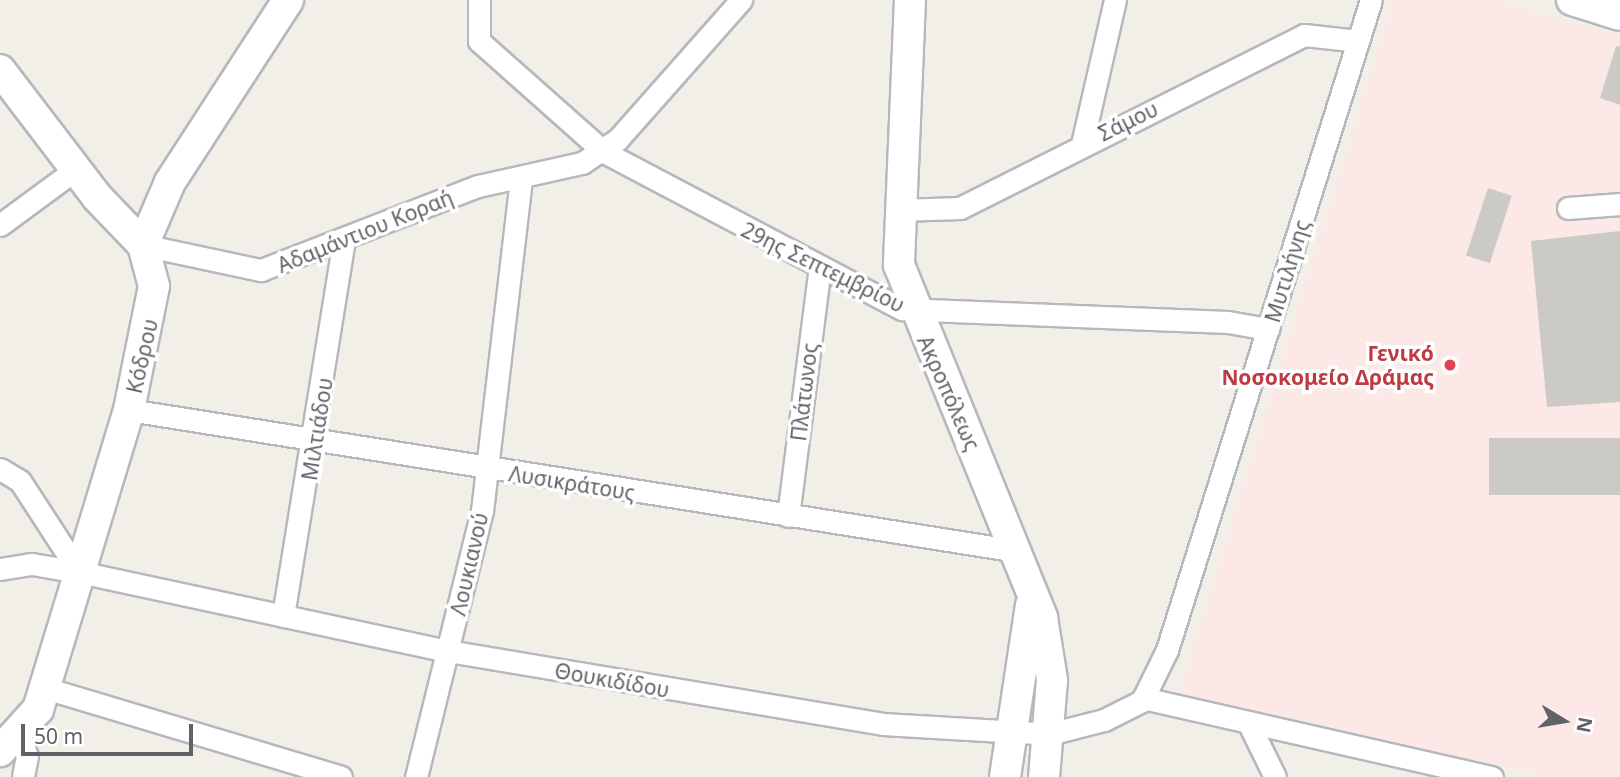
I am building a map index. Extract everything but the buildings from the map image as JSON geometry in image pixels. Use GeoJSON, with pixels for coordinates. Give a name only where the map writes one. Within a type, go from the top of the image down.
{"type":"FeatureCollection","features":[{"type":"Feature","properties":{"kind":"street"},"geometry":{"type":"LineString","coordinates":[[0,70],[76,169],[143,246],[170,182],[288,0]]}},
{"type":"Feature","properties":{"kind":"street","name":"29ης Σεπτεμβρίου"},"geometry":{"type":"LineString","coordinates":[[479,0],[479,41],[604,152],[820,267],[914,312],[1228,322],[1268,329]]}},
{"type":"Feature","properties":{"kind":"street","name":"Αδαμάντιου Κοραή"},"geometry":{"type":"LineString","coordinates":[[143,246],[255,271],[344,241],[478,186],[521,180],[604,152],[741,0]]}},
{"type":"Feature","properties":{"kind":"street","name":"Ακροπόλεως"},"geometry":{"type":"LineString","coordinates":[[910,0],[898,210],[899,265],[914,312],[1017,551],[1031,590],[1005,777]]}},
{"type":"Feature","properties":{"kind":"street"},"geometry":{"type":"LineString","coordinates":[[1082,144],[1115,0]]}},
{"type":"Feature","properties":{"kind":"street","name":"Μυτιλήνης"},"geometry":{"type":"LineString","coordinates":[[1143,698],[1177,621],[1371,0]]}},
{"type":"Feature","properties":{"kind":"street"},"geometry":{"type":"LineString","coordinates":[[1572,0],[1620,15]]}},
{"type":"Feature","properties":{"kind":"street","name":"Σάμου"},"geometry":{"type":"LineString","coordinates":[[898,210],[960,208],[1082,144],[1304,35],[1358,41]]}},
{"type":"Feature","properties":{"kind":"street"},"geometry":{"type":"LineString","coordinates":[[0,225],[76,169]]}},
{"type":"Feature","properties":{"kind":"street","name":"Λουκιανού"},"geometry":{"type":"LineString","coordinates":[[416,777],[448,651],[488,470],[521,180]]}},
{"type":"Feature","properties":{"kind":"street"},"geometry":{"type":"LineString","coordinates":[[1568,208],[1620,204]]}},
{"type":"Feature","properties":{"kind":"street","name":"Μιλτιάδου"},"geometry":{"type":"LineString","coordinates":[[283,616],[315,441],[344,241]]}},
{"type":"Feature","properties":{"kind":"street","name":"Κόδρου"},"geometry":{"type":"LineString","coordinates":[[23,777],[27,756],[10,743],[45,688],[129,410],[153,302],[143,246]]}},
{"type":"Feature","properties":{"kind":"street","name":"Πλάτωνος"},"geometry":{"type":"LineString","coordinates":[[788,516],[820,267]]}},
{"type":"Feature","properties":{"kind":"street","name":"Λυσικράτους"},"geometry":{"type":"LineString","coordinates":[[129,410],[488,470],[1017,551]]}},
{"type":"Feature","properties":{"kind":"street"},"geometry":{"type":"LineString","coordinates":[[0,469],[20,481],[79,572]]}},
{"type":"Feature","properties":{"kind":"street","name":"Θουκιδίδου"},"geometry":{"type":"LineString","coordinates":[[0,569],[32,564],[79,572],[448,651],[857,721],[1049,734],[1104,720],[1143,698]]}},
{"type":"Feature","properties":{"kind":"street"},"geometry":{"type":"LineString","coordinates":[[1031,590],[1048,646],[1049,734],[1044,777]]}},
{"type":"Feature","properties":{"kind":"street"},"geometry":{"type":"LineString","coordinates":[[45,688],[341,777]]}},
{"type":"Feature","properties":{"kind":"street"},"geometry":{"type":"LineString","coordinates":[[1143,698],[1480,776]]}},
{"type":"Feature","properties":{"kind":"street"},"geometry":{"type":"LineString","coordinates":[[1249,724],[1275,777]]}},
{"type":"Feature","properties":{"kind":"shaded area","name":"Γενικό Νοσοκομείο Δράμας"},"geometry":{"type":"Polygon","coordinates":[[[1393,0],[1494,0],[1620,36],[1620,777],[1549,777],[1179,693],[1393,0]]]}},
{"type":"Feature","properties":{"kind":"place","name":"Γενικό Νοσοκομείο Δράμας"},"geometry":{"type":"Point","coordinates":[1450,365]}}]}
